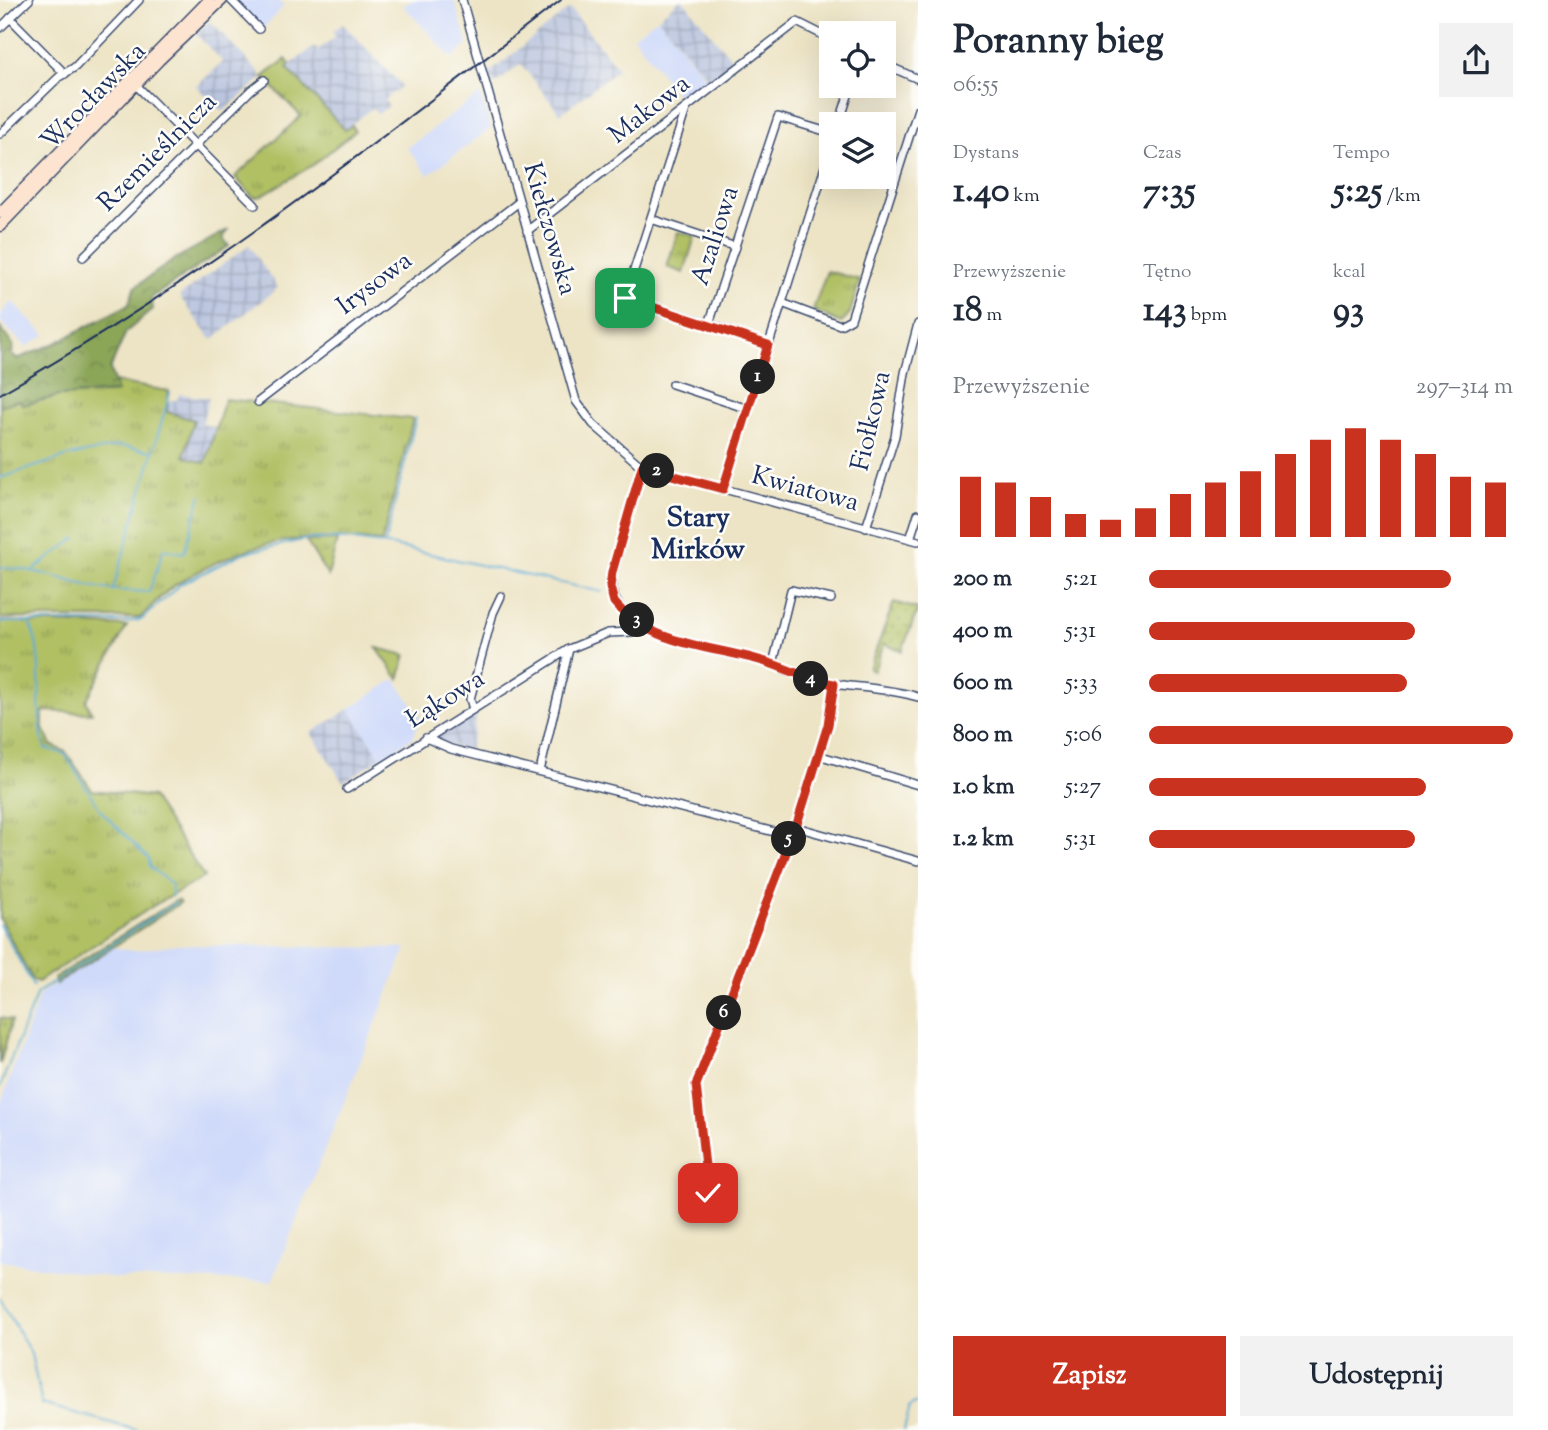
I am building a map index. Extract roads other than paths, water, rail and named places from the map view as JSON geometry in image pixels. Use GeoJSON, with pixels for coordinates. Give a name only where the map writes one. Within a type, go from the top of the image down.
{"type":"FeatureCollection","features":[{"type":"Feature","properties":{"kind":"main road","name":"Wrocławska"},"geometry":{"type":"LineString","coordinates":[[0,213],[209,0]]}},
{"type":"Feature","properties":{"kind":"main road","name":"Wrocławska"},"geometry":{"type":"LineString","coordinates":[[0,226],[135,84],[222,0]]}},
{"type":"Feature","properties":{"kind":"street"},"geometry":{"type":"LineString","coordinates":[[0,28],[29,0]]}},
{"type":"Feature","properties":{"kind":"street"},"geometry":{"type":"LineString","coordinates":[[0,134],[139,0]]}},
{"type":"Feature","properties":{"kind":"street"},"geometry":{"type":"LineString","coordinates":[[231,0],[259,29]]}},
{"type":"Feature","properties":{"kind":"street","name":"Kiełczowska"},"geometry":{"type":"LineString","coordinates":[[462,0],[581,410],[642,467]]}},
{"type":"Feature","properties":{"kind":"street"},"geometry":{"type":"LineString","coordinates":[[10,18],[65,74]]}},
{"type":"Feature","properties":{"kind":"street","name":"Makowa"},"geometry":{"type":"LineString","coordinates":[[527,231],[797,22],[819,33]]}},
{"type":"Feature","properties":{"kind":"street"},"geometry":{"type":"LineString","coordinates":[[896,69],[918,79]]}},
{"type":"Feature","properties":{"kind":"street","name":"Rzemieślnicza"},"geometry":{"type":"LineString","coordinates":[[83,257],[264,80]]}},
{"type":"Feature","properties":{"kind":"street"},"geometry":{"type":"LineString","coordinates":[[135,84],[255,205]]}},
{"type":"Feature","properties":{"kind":"street"},"geometry":{"type":"LineString","coordinates":[[686,109],[625,298],[709,324]]}},
{"type":"Feature","properties":{"kind":"street"},"geometry":{"type":"LineString","coordinates":[[782,303],[840,325],[851,319],[918,109]]}},
{"type":"Feature","properties":{"kind":"street","name":"Azaliowa"},"geometry":{"type":"LineString","coordinates":[[768,345],[709,324],[778,117],[819,129]]}},
{"type":"Feature","properties":{"kind":"street"},"geometry":{"type":"LineString","coordinates":[[723,489],[819,186]]}},
{"type":"Feature","properties":{"kind":"street","name":"Irysowa"},"geometry":{"type":"LineString","coordinates":[[258,402],[519,202]]}},
{"type":"Feature","properties":{"kind":"street"},"geometry":{"type":"LineString","coordinates":[[651,219],[736,247]]}},
{"type":"Feature","properties":{"kind":"street","name":"Fiołkowa"},"geometry":{"type":"LineString","coordinates":[[866,528],[895,436],[918,324]]}},
{"type":"Feature","properties":{"kind":"street"},"geometry":{"type":"LineString","coordinates":[[672,384],[748,409]]}},
{"type":"Feature","properties":{"kind":"street"},"geometry":{"type":"LineString","coordinates":[[642,467],[610,587],[615,605],[670,639],[773,664],[805,678],[887,689],[918,697]]}},
{"type":"Feature","properties":{"kind":"street","name":"Kwiatowa"},"geometry":{"type":"LineString","coordinates":[[642,467],[914,540]]}},
{"type":"Feature","properties":{"kind":"street"},"geometry":{"type":"LineString","coordinates":[[914,540],[918,514]]}},
{"type":"Feature","properties":{"kind":"street"},"geometry":{"type":"LineString","coordinates":[[773,664],[791,590],[831,598]]}},
{"type":"Feature","properties":{"kind":"street"},"geometry":{"type":"LineString","coordinates":[[473,709],[470,699],[493,613],[501,596]]}},
{"type":"Feature","properties":{"kind":"street","name":"Łąkowa"},"geometry":{"type":"LineString","coordinates":[[346,789],[569,649],[608,633],[632,632],[640,622]]}},
{"type":"Feature","properties":{"kind":"street"},"geometry":{"type":"LineString","coordinates":[[540,771],[569,649]]}},
{"type":"Feature","properties":{"kind":"street"},"geometry":{"type":"LineString","coordinates":[[709,1205],[696,1085],[790,836],[796,827],[828,725],[834,684]]}},
{"type":"Feature","properties":{"kind":"street"},"geometry":{"type":"LineString","coordinates":[[426,738],[443,746],[790,836]]}},
{"type":"Feature","properties":{"kind":"street"},"geometry":{"type":"LineString","coordinates":[[818,755],[918,785]]}},
{"type":"Feature","properties":{"kind":"street"},"geometry":{"type":"LineString","coordinates":[[796,827],[918,861]]}},
{"type":"Feature","properties":{"kind":"waterway"},"geometry":{"type":"LineString","coordinates":[[0,568],[29,570],[113,590],[170,393]]}},
{"type":"Feature","properties":{"kind":"waterway"},"geometry":{"type":"LineString","coordinates":[[385,543],[416,418]]}},
{"type":"Feature","properties":{"kind":"waterway"},"geometry":{"type":"LineString","coordinates":[[0,478],[65,457],[119,446],[152,451]]}},
{"type":"Feature","properties":{"kind":"waterway"},"geometry":{"type":"LineString","coordinates":[[114,590],[149,592],[164,549],[184,553],[201,495]]}},
{"type":"Feature","properties":{"kind":"waterway"},"geometry":{"type":"LineString","coordinates":[[35,569],[76,538]]}},
{"type":"Feature","properties":{"kind":"waterway"},"geometry":{"type":"LineString","coordinates":[[0,622],[141,620],[181,584],[243,553],[308,539],[348,539],[394,546],[602,592]]}},
{"type":"Feature","properties":{"kind":"waterway"},"geometry":{"type":"LineString","coordinates":[[29,622],[38,652],[41,732],[45,748],[65,754],[101,811],[149,859],[150,867],[171,884],[172,896]]}},
{"type":"Feature","properties":{"kind":"waterway"},"geometry":{"type":"LineString","coordinates":[[0,1087],[37,993],[175,903]]}},
{"type":"Feature","properties":{"kind":"waterway"},"geometry":{"type":"LineString","coordinates":[[0,925],[33,986]]}},
{"type":"Feature","properties":{"kind":"waterway"},"geometry":{"type":"LineString","coordinates":[[0,1298],[31,1354],[42,1404],[137,1430]]}},
{"type":"Feature","properties":{"kind":"waterway"},"geometry":{"type":"LineString","coordinates":[[904,1430],[910,1406],[918,1402]]}},
{"type":"Feature","properties":{"kind":"railway"},"geometry":{"type":"LineString","coordinates":[[0,394],[74,350],[218,257],[357,156],[561,0]]}},
{"type":"Feature","properties":{"kind":"district","name":"Stary Mirków"},"geometry":{"type":"Point","coordinates":[698,535]}}]}
